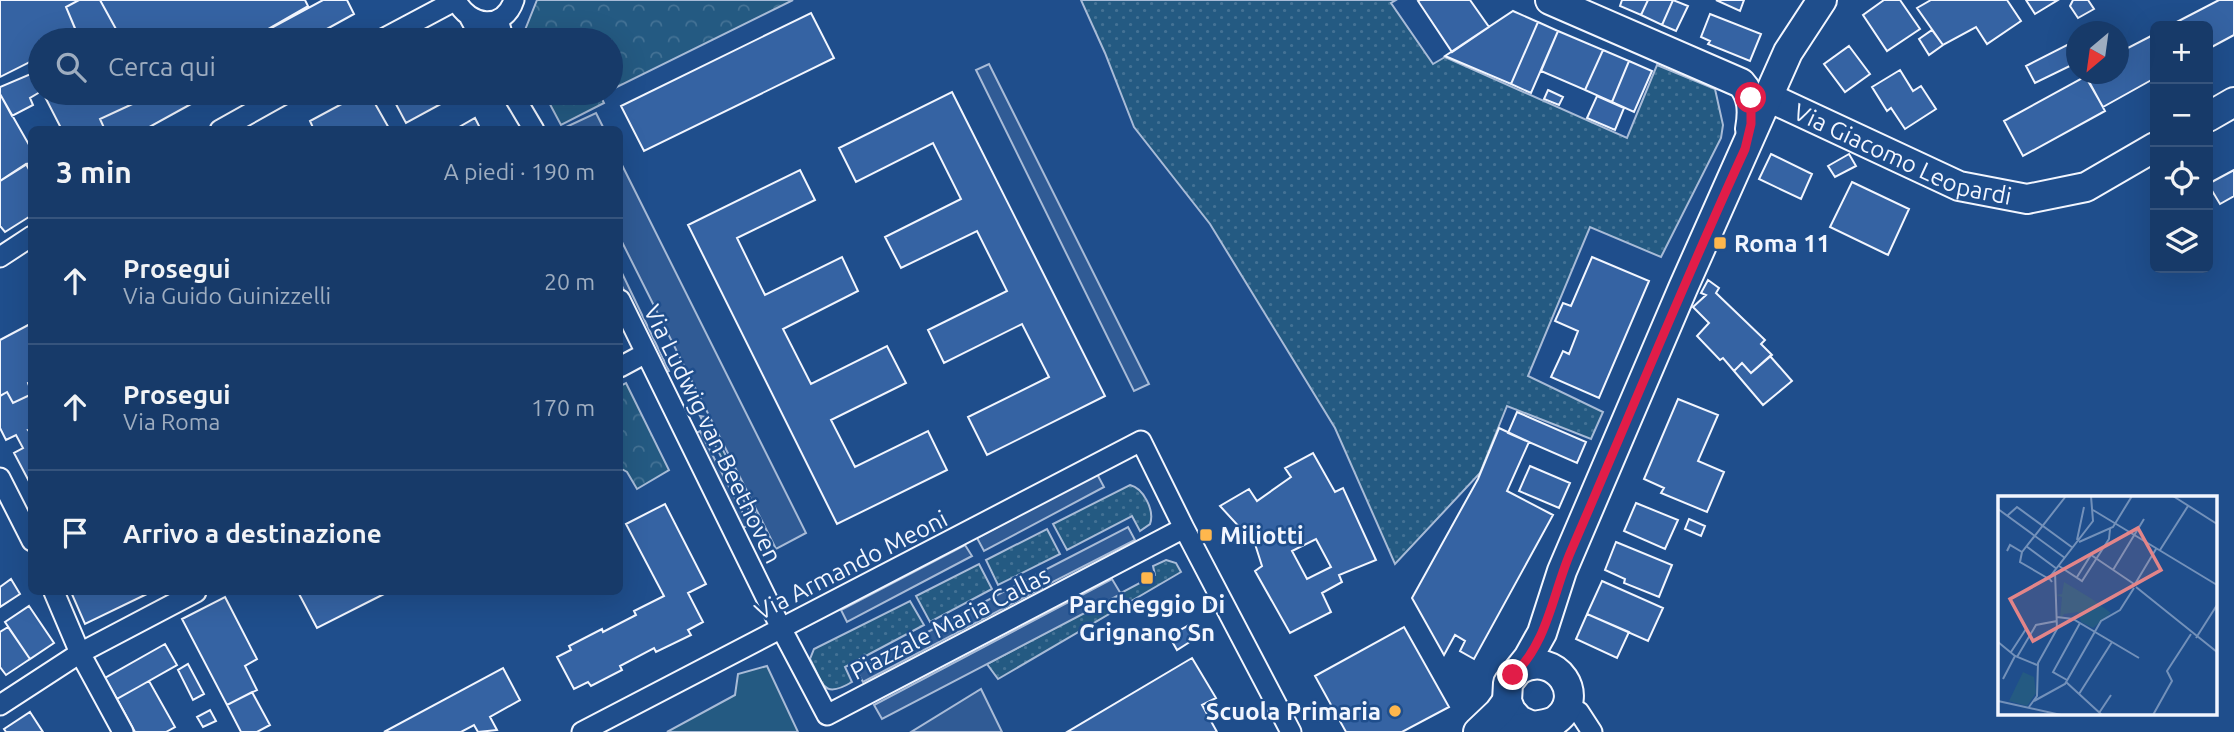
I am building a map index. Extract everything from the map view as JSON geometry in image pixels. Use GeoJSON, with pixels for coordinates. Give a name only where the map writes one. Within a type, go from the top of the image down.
{"type":"FeatureCollection","features":[{"type":"Feature","properties":{"kind":"street"},"geometry":{"type":"LineString","coordinates":[[404,28],[456,0],[475,28]]}},
{"type":"Feature","properties":{"kind":"street"},"geometry":{"type":"LineString","coordinates":[[470,18],[481,22],[498,20],[506,14],[514,0]]}},
{"type":"Feature","properties":{"kind":"street"},"geometry":{"type":"LineString","coordinates":[[1550,0],[1741,83],[1754,84],[1763,80],[1788,52],[1822,0]]}},
{"type":"Feature","properties":{"kind":"street"},"geometry":{"type":"LineString","coordinates":[[498,20],[500,28]]}},
{"type":"Feature","properties":{"kind":"street"},"geometry":{"type":"LineString","coordinates":[[1547,622],[1549,649],[1556,669],[1568,689],[1567,705],[1556,720],[1518,728],[1519,720],[1507,701],[1508,683],[1536,645],[1547,622],[1562,571],[1788,52]]}},
{"type":"Feature","properties":{"kind":"street"},"geometry":{"type":"LineString","coordinates":[[1741,83],[1748,90],[1752,108],[1745,149]]}},
{"type":"Feature","properties":{"kind":"street","name":"Via Giacomo Leopardi"},"geometry":{"type":"LineString","coordinates":[[1769,97],[1959,186],[2027,199],[2086,187],[2150,151]]}},
{"type":"Feature","properties":{"kind":"street"},"geometry":{"type":"LineString","coordinates":[[2213,114],[2234,102]]}},
{"type":"Feature","properties":{"kind":"street"},"geometry":{"type":"LineString","coordinates":[[227,126],[265,105]]}},
{"type":"Feature","properties":{"kind":"street"},"geometry":{"type":"LineString","coordinates":[[519,105],[533,126]]}},
{"type":"Feature","properties":{"kind":"street"},"geometry":{"type":"LineString","coordinates":[[527,105],[534,126]]}},
{"type":"Feature","properties":{"kind":"street"},"geometry":{"type":"LineString","coordinates":[[0,257],[28,239]]}},
{"type":"Feature","properties":{"kind":"street","name":"Via Ludwig van Beethoven"},"geometry":{"type":"LineString","coordinates":[[623,306],[781,628]]}},
{"type":"Feature","properties":{"kind":"street"},"geometry":{"type":"LineString","coordinates":[[623,365],[646,353]]}},
{"type":"Feature","properties":{"kind":"street","name":"Via Armando Meoni"},"geometry":{"type":"LineString","coordinates":[[582,732],[1142,441],[1184,528]]}},
{"type":"Feature","properties":{"kind":"street"},"geometry":{"type":"LineString","coordinates":[[0,478],[28,533]]}},
{"type":"Feature","properties":{"kind":"street"},"geometry":{"type":"LineString","coordinates":[[1184,528],[1291,732]]}},
{"type":"Feature","properties":{"kind":"street","name":"Piazzale Maria Callas"},"geometry":{"type":"LineString","coordinates":[[781,628],[827,715],[1184,528]]}},
{"type":"Feature","properties":{"kind":"street"},"geometry":{"type":"LineString","coordinates":[[55,595],[80,653],[123,732]]}},
{"type":"Feature","properties":{"kind":"street"},"geometry":{"type":"LineString","coordinates":[[0,705],[80,653],[190,595]]}},
{"type":"Feature","properties":{"kind":"street"},"geometry":{"type":"LineString","coordinates":[[1520,669],[1534,663],[1556,669]]}},
{"type":"Feature","properties":{"kind":"street"},"geometry":{"type":"LineString","coordinates":[[1478,732],[1507,701]]}},
{"type":"Feature","properties":{"kind":"street"},"geometry":{"type":"LineString","coordinates":[[1567,705],[1578,712],[1592,732]]}},
{"type":"Feature","properties":{"kind":"green space"},"geometry":{"type":"Polygon","coordinates":[[[537,0],[793,0],[623,84],[623,28],[526,28],[537,0]]]}},
{"type":"Feature","properties":{"kind":"green space"},"geometry":{"type":"Polygon","coordinates":[[[1081,0],[1396,0],[1391,3],[1433,64],[1445,57],[1627,138],[1657,65],[1715,89],[1723,125],[1721,138],[1661,257],[1590,227],[1528,376],[1603,412],[1591,439],[1507,406],[1480,473],[1395,564],[1335,428],[1210,224],[1134,127],[1081,0]]]}},
{"type":"Feature","properties":{"kind":"green space"},"geometry":{"type":"Polygon","coordinates":[[[550,105],[600,105],[561,125],[550,105]]]}},
{"type":"Feature","properties":{"kind":"green space"},"geometry":{"type":"Polygon","coordinates":[[[626,383],[669,470],[637,489],[623,470],[623,384],[626,383]]]}},
{"type":"Feature","properties":{"kind":"green space"},"geometry":{"type":"Polygon","coordinates":[[[700,416],[708,421],[762,526],[759,530],[700,416]]]}},
{"type":"Feature","properties":{"kind":"green space"},"geometry":{"type":"Polygon","coordinates":[[[1130,485],[1139,490],[1147,500],[1151,512],[1150,524],[1140,531],[1132,516],[1067,550],[1053,524],[1130,485]]]}},
{"type":"Feature","properties":{"kind":"green space"},"geometry":{"type":"Polygon","coordinates":[[[1047,529],[1060,554],[998,585],[986,560],[1047,529]]]}},
{"type":"Feature","properties":{"kind":"green space"},"geometry":{"type":"Polygon","coordinates":[[[1166,560],[1176,563],[1181,572],[998,679],[987,664],[1155,575],[1153,566],[1166,560]]]}},
{"type":"Feature","properties":{"kind":"green space"},"geometry":{"type":"Polygon","coordinates":[[[979,564],[992,589],[930,622],[916,596],[979,564]]]}},
{"type":"Feature","properties":{"kind":"green space"},"geometry":{"type":"Polygon","coordinates":[[[910,601],[924,625],[845,667],[852,682],[829,689],[821,682],[810,659],[814,649],[910,601]]]}},
{"type":"Feature","properties":{"kind":"green space"},"geometry":{"type":"Polygon","coordinates":[[[767,666],[798,732],[667,732],[735,695],[738,674],[767,666]]]}},
{"type":"Feature","properties":{"kind":"shaded area"},"geometry":{"type":"Polygon","coordinates":[[[989,64],[1149,384],[1134,391],[976,70],[989,64]]]}},
{"type":"Feature","properties":{"kind":"shaded area"},"geometry":{"type":"Polygon","coordinates":[[[596,113],[602,126],[568,126],[596,113]]]}},
{"type":"Feature","properties":{"kind":"shaded area"},"geometry":{"type":"Polygon","coordinates":[[[623,167],[806,533],[776,549],[623,244],[623,167]]]}},
{"type":"Feature","properties":{"kind":"shaded area"},"geometry":{"type":"Polygon","coordinates":[[[623,275],[669,371],[664,373],[623,288],[623,275]]]}},
{"type":"Feature","properties":{"kind":"shaded area"},"geometry":{"type":"Polygon","coordinates":[[[700,431],[749,525],[743,528],[694,434],[700,431]]]}},
{"type":"Feature","properties":{"kind":"shaded area"},"geometry":{"type":"Polygon","coordinates":[[[1097,474],[1104,487],[984,551],[977,538],[1097,474]]]}},
{"type":"Feature","properties":{"kind":"shaded area"},"geometry":{"type":"Polygon","coordinates":[[[1128,527],[1135,540],[1047,585],[1041,572],[1128,527]]]}},
{"type":"Feature","properties":{"kind":"shaded area"},"geometry":{"type":"Polygon","coordinates":[[[965,545],[972,556],[847,622],[841,610],[965,545]]]}},
{"type":"Feature","properties":{"kind":"shaded area"},"geometry":{"type":"Polygon","coordinates":[[[1035,575],[1042,588],[863,682],[856,670],[1035,575]]]}},
{"type":"Feature","properties":{"kind":"shaded area"},"geometry":{"type":"Polygon","coordinates":[[[1112,579],[1121,594],[882,719],[874,705],[1112,579]]]}},
{"type":"Feature","properties":{"kind":"shaded area"},"geometry":{"type":"Polygon","coordinates":[[[981,689],[1002,732],[911,732],[981,689]]]}},
{"type":"Feature","properties":{"kind":"building"},"geometry":{"type":"Polygon","coordinates":[[[0,0],[79,0],[66,7],[75,28],[28,28],[28,63],[0,77],[0,0]]]}},
{"type":"Feature","properties":{"kind":"building"},"geometry":{"type":"Polygon","coordinates":[[[79,0],[100,0],[115,28],[75,28],[66,7],[79,0]]]}},
{"type":"Feature","properties":{"kind":"building"},"geometry":{"type":"Polygon","coordinates":[[[100,0],[305,0],[308,6],[270,28],[115,28],[100,0]]]}},
{"type":"Feature","properties":{"kind":"building"},"geometry":{"type":"Polygon","coordinates":[[[323,0],[347,0],[354,14],[329,28],[271,28],[323,0]]]}},
{"type":"Feature","properties":{"kind":"building"},"geometry":{"type":"Polygon","coordinates":[[[1470,0],[1489,27],[1452,52],[1418,1],[1470,0]]]}},
{"type":"Feature","properties":{"kind":"building"},"geometry":{"type":"Polygon","coordinates":[[[1622,0],[1648,0],[1641,15],[1620,6],[1622,0]]]}},
{"type":"Feature","properties":{"kind":"building"},"geometry":{"type":"Polygon","coordinates":[[[1648,0],[1673,0],[1662,25],[1641,15],[1648,0]]]}},
{"type":"Feature","properties":{"kind":"building"},"geometry":{"type":"Polygon","coordinates":[[[1673,0],[1688,6],[1676,31],[1662,25],[1673,0]]]}},
{"type":"Feature","properties":{"kind":"building"},"geometry":{"type":"Polygon","coordinates":[[[1716,0],[1744,0],[1740,11],[1716,0]]]}},
{"type":"Feature","properties":{"kind":"building"},"geometry":{"type":"Polygon","coordinates":[[[1884,0],[1900,0],[1920,29],[1887,51],[1863,15],[1884,0]]]}},
{"type":"Feature","properties":{"kind":"building"},"geometry":{"type":"Polygon","coordinates":[[[1931,0],[2007,0],[2021,21],[1987,44],[1976,27],[1943,45],[1917,8],[1931,0]]]}},
{"type":"Feature","properties":{"kind":"building"},"geometry":{"type":"Polygon","coordinates":[[[2026,0],[2058,0],[2035,14],[2026,0]]]}},
{"type":"Feature","properties":{"kind":"building"},"geometry":{"type":"Polygon","coordinates":[[[2073,0],[2088,0],[2094,9],[2078,18],[2070,6],[2073,0]]]}},
{"type":"Feature","properties":{"kind":"building"},"geometry":{"type":"Polygon","coordinates":[[[2219,0],[2234,0],[2234,35],[2213,46],[2213,21],[2179,21],[2219,0]]]}},
{"type":"Feature","properties":{"kind":"building"},"geometry":{"type":"Polygon","coordinates":[[[1513,11],[1538,22],[1511,84],[1445,56],[1513,11]]]}},
{"type":"Feature","properties":{"kind":"building"},"geometry":{"type":"Polygon","coordinates":[[[811,13],[834,58],[644,151],[621,106],[811,13]]]}},
{"type":"Feature","properties":{"kind":"building"},"geometry":{"type":"Polygon","coordinates":[[[1710,14],[1761,34],[1750,61],[1708,44],[1710,41],[1701,37],[1710,14]]]}},
{"type":"Feature","properties":{"kind":"building"},"geometry":{"type":"Polygon","coordinates":[[[1538,22],[1558,31],[1531,93],[1511,84],[1538,22]]]}},
{"type":"Feature","properties":{"kind":"building"},"geometry":{"type":"Polygon","coordinates":[[[1932,30],[1943,45],[1929,55],[1919,39],[1932,30]]]}},
{"type":"Feature","properties":{"kind":"building"},"geometry":{"type":"Polygon","coordinates":[[[1558,31],[1603,50],[1585,90],[1541,71],[1558,31]]]}},
{"type":"Feature","properties":{"kind":"building"},"geometry":{"type":"Polygon","coordinates":[[[2150,37],[2150,81],[2103,107],[2090,84],[2129,84],[2129,47],[2150,37]]]}},
{"type":"Feature","properties":{"kind":"building"},"geometry":{"type":"Polygon","coordinates":[[[1849,46],[1870,74],[1845,92],[1824,64],[1849,46]]]}},
{"type":"Feature","properties":{"kind":"building"},"geometry":{"type":"Polygon","coordinates":[[[2066,46],[2066,68],[2035,83],[2026,66],[2066,46]]]}},
{"type":"Feature","properties":{"kind":"building"},"geometry":{"type":"Polygon","coordinates":[[[1603,50],[1629,61],[1612,102],[1585,90],[1603,50]]]}},
{"type":"Feature","properties":{"kind":"building"},"geometry":{"type":"Polygon","coordinates":[[[1629,61],[1652,71],[1634,112],[1612,102],[1629,61]]]}},
{"type":"Feature","properties":{"kind":"building"},"geometry":{"type":"Polygon","coordinates":[[[1900,70],[1913,91],[1921,86],[1936,109],[1905,129],[1891,108],[1887,111],[1872,87],[1900,70]]]}},
{"type":"Feature","properties":{"kind":"building"},"geometry":{"type":"Polygon","coordinates":[[[28,75],[28,105],[33,105],[12,116],[0,94],[0,87],[28,75]]]}},
{"type":"Feature","properties":{"kind":"building"},"geometry":{"type":"Polygon","coordinates":[[[2071,84],[2090,84],[2105,111],[2023,156],[2004,121],[2071,84]]]}},
{"type":"Feature","properties":{"kind":"building"},"geometry":{"type":"Polygon","coordinates":[[[1548,90],[1563,97],[1559,105],[1544,99],[1548,90]]]}},
{"type":"Feature","properties":{"kind":"building"},"geometry":{"type":"Polygon","coordinates":[[[952,92],[1105,396],[987,455],[968,417],[1049,377],[1022,324],[944,363],[928,330],[1007,291],[977,231],[901,268],[885,237],[961,199],[933,143],[856,182],[839,148],[952,92]]]}},
{"type":"Feature","properties":{"kind":"building"},"geometry":{"type":"Polygon","coordinates":[[[0,94],[28,143],[28,164],[0,181],[0,94]]]}},
{"type":"Feature","properties":{"kind":"building"},"geometry":{"type":"Polygon","coordinates":[[[1597,96],[1624,108],[1615,130],[1587,118],[1597,96]]]}},
{"type":"Feature","properties":{"kind":"building"},"geometry":{"type":"Polygon","coordinates":[[[49,105],[130,105],[100,119],[103,126],[60,126],[49,105]]]}},
{"type":"Feature","properties":{"kind":"building"},"geometry":{"type":"Polygon","coordinates":[[[130,105],[189,105],[151,126],[103,126],[100,119],[130,105]]]}},
{"type":"Feature","properties":{"kind":"building"},"geometry":{"type":"Polygon","coordinates":[[[340,105],[376,105],[388,126],[312,126],[310,121],[340,105]]]}},
{"type":"Feature","properties":{"kind":"building"},"geometry":{"type":"Polygon","coordinates":[[[396,105],[439,105],[406,123],[396,105]]]}},
{"type":"Feature","properties":{"kind":"building"},"geometry":{"type":"Polygon","coordinates":[[[475,118],[479,126],[461,126],[475,118]]]}},
{"type":"Feature","properties":{"kind":"building"},"geometry":{"type":"Polygon","coordinates":[[[1771,154],[1812,174],[1801,199],[1759,179],[1771,154]]]}},
{"type":"Feature","properties":{"kind":"building"},"geometry":{"type":"Polygon","coordinates":[[[1849,154],[1856,166],[1835,177],[1828,166],[1849,154]]]}},
{"type":"Feature","properties":{"kind":"building"},"geometry":{"type":"Polygon","coordinates":[[[26,164],[28,218],[5,232],[0,226],[0,181],[26,164]]]}},
{"type":"Feature","properties":{"kind":"building"},"geometry":{"type":"Polygon","coordinates":[[[800,170],[815,200],[737,238],[765,295],[842,257],[858,291],[783,329],[811,384],[887,346],[906,383],[831,420],[855,467],[928,431],[947,470],[837,524],[688,225],[800,170]]]}},
{"type":"Feature","properties":{"kind":"building"},"geometry":{"type":"Polygon","coordinates":[[[2234,170],[2234,196],[2220,204],[2213,192],[2213,181],[2234,170]]]}},
{"type":"Feature","properties":{"kind":"building"},"geometry":{"type":"Polygon","coordinates":[[[1852,182],[1909,209],[1888,255],[1830,227],[1852,182]]]}},
{"type":"Feature","properties":{"kind":"building"},"geometry":{"type":"Polygon","coordinates":[[[1592,257],[1649,281],[1599,398],[1551,377],[1563,351],[1569,354],[1578,331],[1555,321],[1563,303],[1571,306],[1592,257]]]}},
{"type":"Feature","properties":{"kind":"building"},"geometry":{"type":"Polygon","coordinates":[[[1708,280],[1719,288],[1716,293],[1765,340],[1761,344],[1772,355],[1751,373],[1742,363],[1734,371],[1697,336],[1709,323],[1693,307],[1706,295],[1701,293],[1708,280]]]}},
{"type":"Feature","properties":{"kind":"building"},"geometry":{"type":"Polygon","coordinates":[[[28,325],[28,396],[13,403],[7,392],[0,396],[0,340],[28,325]]]}},
{"type":"Feature","properties":{"kind":"building"},"geometry":{"type":"Polygon","coordinates":[[[1770,356],[1792,381],[1763,405],[1734,371],[1742,363],[1751,373],[1770,356]]]}},
{"type":"Feature","properties":{"kind":"building"},"geometry":{"type":"Polygon","coordinates":[[[7,392],[13,403],[28,396],[28,479],[14,453],[23,448],[16,435],[6,440],[0,428],[0,396],[7,392]]]}},
{"type":"Feature","properties":{"kind":"building"},"geometry":{"type":"Polygon","coordinates":[[[1678,399],[1718,415],[1698,461],[1724,472],[1707,512],[1661,493],[1664,488],[1644,479],[1678,399]]]}},
{"type":"Feature","properties":{"kind":"building"},"geometry":{"type":"Polygon","coordinates":[[[1517,412],[1586,442],[1577,463],[1508,433],[1517,412]]]}},
{"type":"Feature","properties":{"kind":"building"},"geometry":{"type":"Polygon","coordinates":[[[1499,428],[1529,442],[1507,491],[1553,515],[1474,659],[1460,651],[1465,641],[1455,635],[1444,655],[1412,598],[1478,479],[1499,428]]]}},
{"type":"Feature","properties":{"kind":"building"},"geometry":{"type":"Polygon","coordinates":[[[1313,453],[1335,492],[1343,488],[1376,560],[1339,575],[1342,582],[1322,593],[1331,612],[1290,633],[1255,571],[1262,566],[1255,544],[1220,506],[1249,489],[1257,501],[1291,477],[1285,468],[1313,453]],[[1316,539],[1292,551],[1307,579],[1331,567],[1316,539]]]}},
{"type":"Feature","properties":{"kind":"building"},"geometry":{"type":"Polygon","coordinates":[[[1530,466],[1570,483],[1559,508],[1519,491],[1530,466]]]}},
{"type":"Feature","properties":{"kind":"building"},"geometry":{"type":"Polygon","coordinates":[[[1636,503],[1678,520],[1665,549],[1624,531],[1636,503]]]}},
{"type":"Feature","properties":{"kind":"building"},"geometry":{"type":"Polygon","coordinates":[[[665,504],[706,584],[688,593],[703,622],[688,630],[691,635],[656,652],[654,648],[620,666],[622,670],[591,686],[588,682],[574,689],[557,657],[571,650],[569,646],[636,615],[634,611],[664,596],[626,524],[665,504]]]}},
{"type":"Feature","properties":{"kind":"building"},"geometry":{"type":"Polygon","coordinates":[[[1689,519],[1705,526],[1701,536],[1685,529],[1689,519]]]}},
{"type":"Feature","properties":{"kind":"building"},"geometry":{"type":"Polygon","coordinates":[[[1616,542],[1672,565],[1659,597],[1624,583],[1625,579],[1605,570],[1616,542]]]}},
{"type":"Feature","properties":{"kind":"building"},"geometry":{"type":"Polygon","coordinates":[[[11,579],[20,594],[0,607],[0,587],[11,579]]]}},
{"type":"Feature","properties":{"kind":"building"},"geometry":{"type":"Polygon","coordinates":[[[1602,581],[1663,608],[1648,641],[1587,614],[1602,581]]]}},
{"type":"Feature","properties":{"kind":"building"},"geometry":{"type":"Polygon","coordinates":[[[72,595],[145,595],[85,624],[72,595]]]}},
{"type":"Feature","properties":{"kind":"building"},"geometry":{"type":"Polygon","coordinates":[[[300,595],[382,595],[317,628],[300,595]]]}},
{"type":"Feature","properties":{"kind":"building"},"geometry":{"type":"Polygon","coordinates":[[[225,597],[257,659],[245,666],[257,690],[227,705],[182,619],[225,597]]]}},
{"type":"Feature","properties":{"kind":"building"},"geometry":{"type":"Polygon","coordinates":[[[29,606],[54,643],[30,659],[5,622],[29,606]]]}},
{"type":"Feature","properties":{"kind":"building"},"geometry":{"type":"Polygon","coordinates":[[[1587,614],[1629,632],[1617,658],[1576,639],[1587,614]]]}},
{"type":"Feature","properties":{"kind":"building"},"geometry":{"type":"Polygon","coordinates":[[[1189,625],[1196,638],[1177,650],[1169,636],[1189,625]]]}},
{"type":"Feature","properties":{"kind":"building"},"geometry":{"type":"Polygon","coordinates":[[[8,627],[30,659],[6,675],[0,667],[0,632],[8,627]]]}},
{"type":"Feature","properties":{"kind":"building"},"geometry":{"type":"Polygon","coordinates":[[[1404,627],[1449,707],[1402,732],[1346,732],[1315,676],[1404,627]]]}},
{"type":"Feature","properties":{"kind":"building"},"geometry":{"type":"Polygon","coordinates":[[[165,644],[177,665],[117,699],[105,678],[165,644]]]}},
{"type":"Feature","properties":{"kind":"building"},"geometry":{"type":"Polygon","coordinates":[[[1192,658],[1216,698],[1202,705],[1217,732],[1067,732],[1192,658]]]}},
{"type":"Feature","properties":{"kind":"building"},"geometry":{"type":"Polygon","coordinates":[[[188,664],[204,694],[193,700],[178,670],[188,664]]]}},
{"type":"Feature","properties":{"kind":"building"},"geometry":{"type":"Polygon","coordinates":[[[503,668],[520,700],[490,717],[497,730],[478,732],[474,725],[461,732],[384,732],[503,668]]]}},
{"type":"Feature","properties":{"kind":"building"},"geometry":{"type":"Polygon","coordinates":[[[149,681],[175,727],[166,732],[135,732],[117,699],[149,681]]]}},
{"type":"Feature","properties":{"kind":"building"},"geometry":{"type":"Polygon","coordinates":[[[252,692],[270,725],[257,732],[241,732],[227,705],[252,692]]]}},
{"type":"Feature","properties":{"kind":"building"},"geometry":{"type":"Polygon","coordinates":[[[210,710],[216,721],[203,727],[197,717],[210,710]]]}},
{"type":"Feature","properties":{"kind":"building"},"geometry":{"type":"Polygon","coordinates":[[[30,712],[43,732],[6,732],[4,729],[30,712]]]}},
{"type":"Feature","properties":{"kind":"place","name":"Roma 11"},"geometry":{"type":"Point","coordinates":[1720,243]}},
{"type":"Feature","properties":{"kind":"place","name":"Miliotti"},"geometry":{"type":"Point","coordinates":[1206,535]}},
{"type":"Feature","properties":{"kind":"place","name":"Parcheggio Di Grignano Sn"},"geometry":{"type":"Point","coordinates":[1147,578]}},
{"type":"Feature","properties":{"kind":"place","name":"Scuola Primaria"},"geometry":{"type":"Point","coordinates":[1395,711]}},
{"type":"Feature","properties":{"kind":"route"},"geometry":{"type":"LineString","coordinates":[[1513,675],[1528,658],[1547,622],[1562,571],[1745,149],[1751,124],[1751,98]]}}]}
